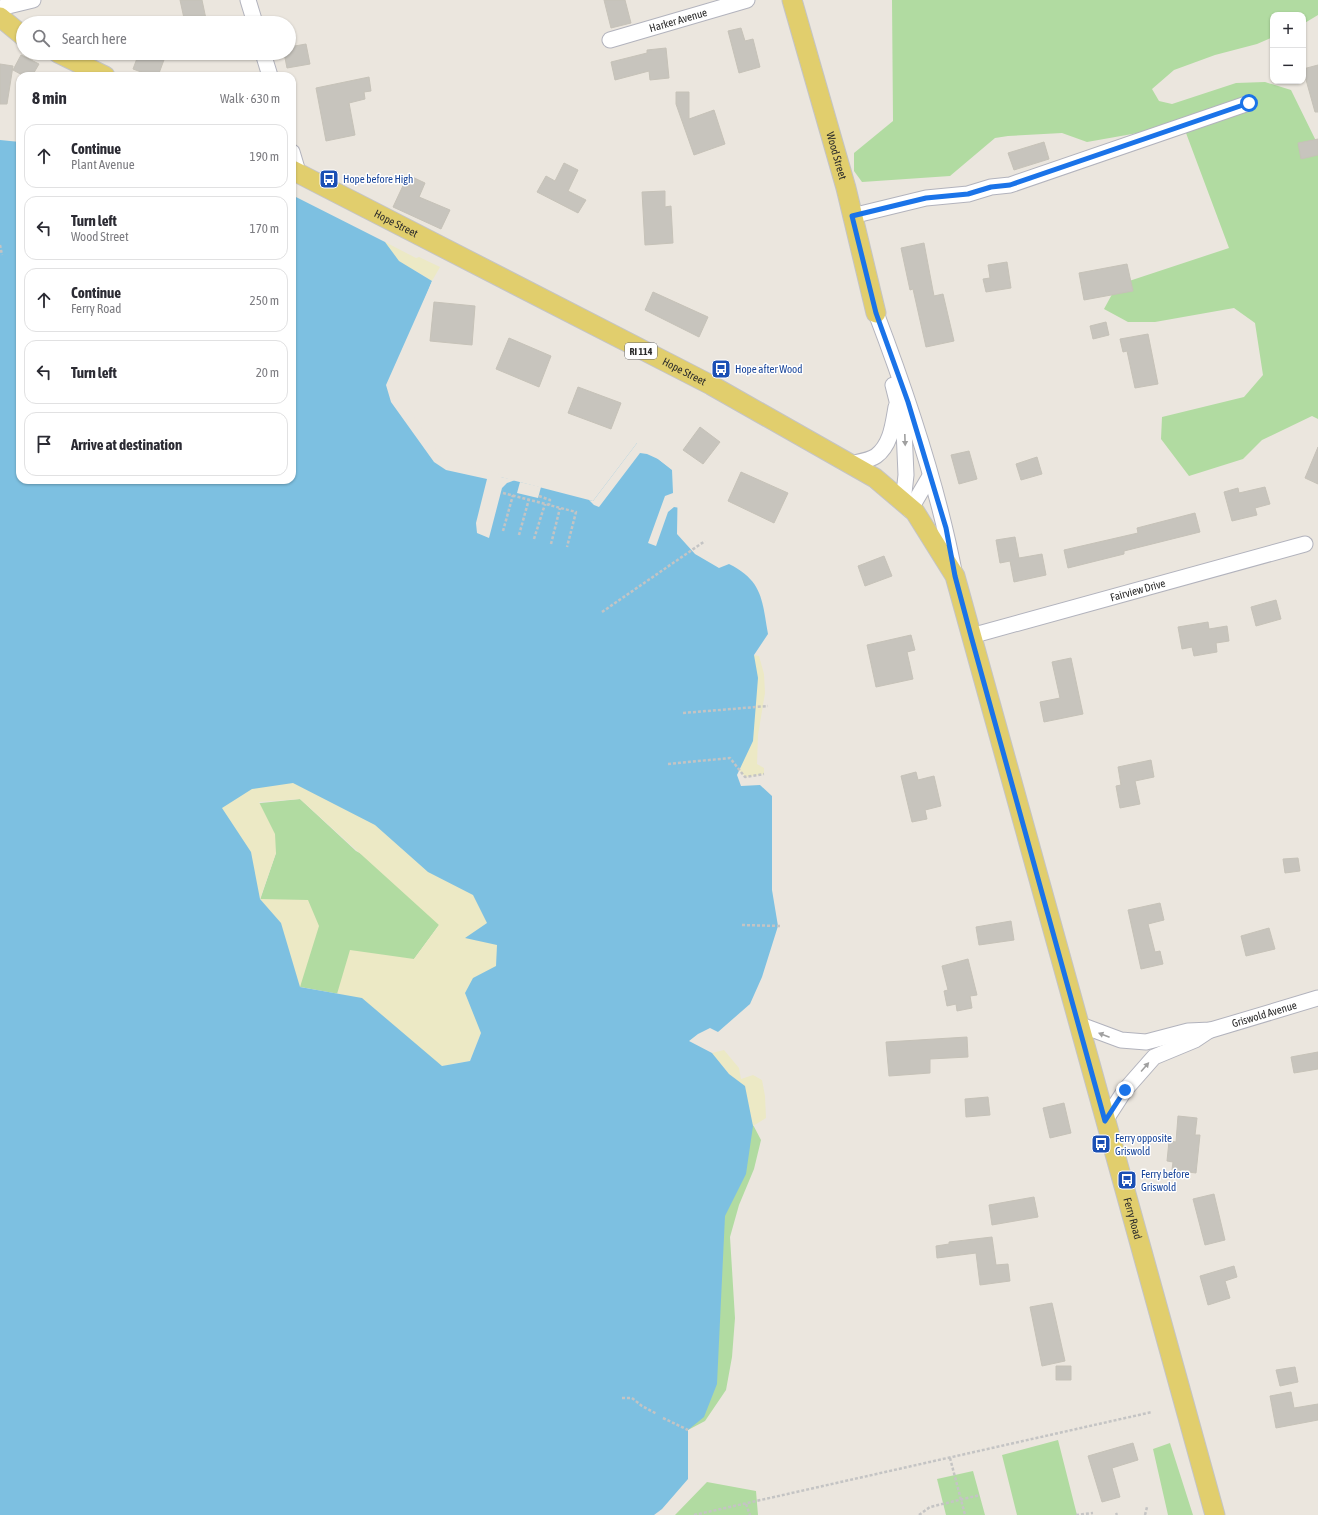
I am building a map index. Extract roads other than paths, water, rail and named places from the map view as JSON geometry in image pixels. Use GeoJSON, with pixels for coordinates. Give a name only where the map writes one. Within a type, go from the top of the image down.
{"type":"FeatureCollection","features":[{"type":"Feature","properties":{"kind":"main road","name":"Wood Street"},"geometry":{"type":"LineString","coordinates":[[792,0],[846,188],[876,313]]}},
{"type":"Feature","properties":{"kind":"main road"},"geometry":{"type":"LineString","coordinates":[[0,17],[16,30]]}},
{"type":"Feature","properties":{"kind":"main road"},"geometry":{"type":"LineString","coordinates":[[72,60],[97,72]]}},
{"type":"Feature","properties":{"kind":"main road","name":"Hope Street"},"geometry":{"type":"LineString","coordinates":[[296,172],[711,385],[875,478],[914,512],[955,576]]}},
{"type":"Feature","properties":{"kind":"main road","name":"Ferry Road"},"geometry":{"type":"LineString","coordinates":[[955,576],[1215,1515]]}},
{"type":"Feature","properties":{"kind":"street"},"geometry":{"type":"LineString","coordinates":[[0,8],[33,0]]}},
{"type":"Feature","properties":{"kind":"street"},"geometry":{"type":"LineString","coordinates":[[248,0],[253,16]]}},
{"type":"Feature","properties":{"kind":"street","name":"Harker Avenue"},"geometry":{"type":"LineString","coordinates":[[610,40],[747,0]]}},
{"type":"Feature","properties":{"kind":"street"},"geometry":{"type":"LineString","coordinates":[[265,60],[269,72]]}},
{"type":"Feature","properties":{"kind":"street"},"geometry":{"type":"LineString","coordinates":[[852,216],[926,198],[968,194],[991,187],[1010,185],[1249,103]]}},
{"type":"Feature","properties":{"kind":"street","name":"Wood Street"},"geometry":{"type":"LineString","coordinates":[[876,313],[904,429],[907,506]]}},
{"type":"Feature","properties":{"kind":"street","name":"Wood Street"},"geometry":{"type":"LineString","coordinates":[[876,313],[908,402],[946,528],[955,576]]}},
{"type":"Feature","properties":{"kind":"street","name":"Wood Street"},"geometry":{"type":"LineString","coordinates":[[849,464],[876,456],[892,432],[897,402]]}},
{"type":"Feature","properties":{"kind":"street"},"geometry":{"type":"LineString","coordinates":[[907,506],[930,476]]}},
{"type":"Feature","properties":{"kind":"street","name":"Fairview Drive"},"geometry":{"type":"LineString","coordinates":[[971,636],[1305,544]]}},
{"type":"Feature","properties":{"kind":"street","name":"Griswold Avenue"},"geometry":{"type":"LineString","coordinates":[[1211,1030],[1318,998]]}},
{"type":"Feature","properties":{"kind":"street"},"geometry":{"type":"LineString","coordinates":[[1078,1024],[1121,1040],[1146,1042],[1188,1031],[1211,1030]]}},
{"type":"Feature","properties":{"kind":"street"},"geometry":{"type":"LineString","coordinates":[[1105,1121],[1125,1090],[1154,1057],[1195,1040],[1211,1030]]}},
{"type":"Feature","properties":{"kind":"water"},"geometry":{"type":"Polygon","coordinates":[[[0,140],[16,142],[16,484],[296,484],[296,197],[385,242],[399,261],[432,281],[390,386],[442,462],[593,501],[637,443],[678,474],[677,534],[695,554],[719,568],[729,564],[740,570],[749,577],[759,593],[762,601],[768,634],[754,655],[758,678],[753,741],[737,775],[741,786],[760,785],[772,796],[772,890],[778,926],[762,977],[750,1004],[718,1032],[710,1028],[698,1034],[689,1041],[712,1053],[729,1074],[745,1086],[753,1126],[746,1174],[725,1216],[717,1384],[704,1417],[688,1430],[688,1479],[662,1509],[654,1515],[0,1515],[0,140]],[[293,783],[252,789],[222,808],[251,852],[260,899],[281,923],[300,987],[362,998],[442,1066],[470,1061],[481,1033],[465,993],[473,978],[496,966],[497,945],[465,938],[487,923],[473,895],[428,872],[375,825],[293,783]]]}},
{"type":"Feature","properties":{"kind":"place","name":"Hope before High"},"geometry":{"type":"Point","coordinates":[329,179]}},
{"type":"Feature","properties":{"kind":"place","name":"Hope after Wood"},"geometry":{"type":"Point","coordinates":[721,369]}},
{"type":"Feature","properties":{"kind":"place","name":"Ferry opposite Griswold"},"geometry":{"type":"Point","coordinates":[1101,1144]}},
{"type":"Feature","properties":{"kind":"place","name":"Ferry before Griswold"},"geometry":{"type":"Point","coordinates":[1127,1180]}}]}
